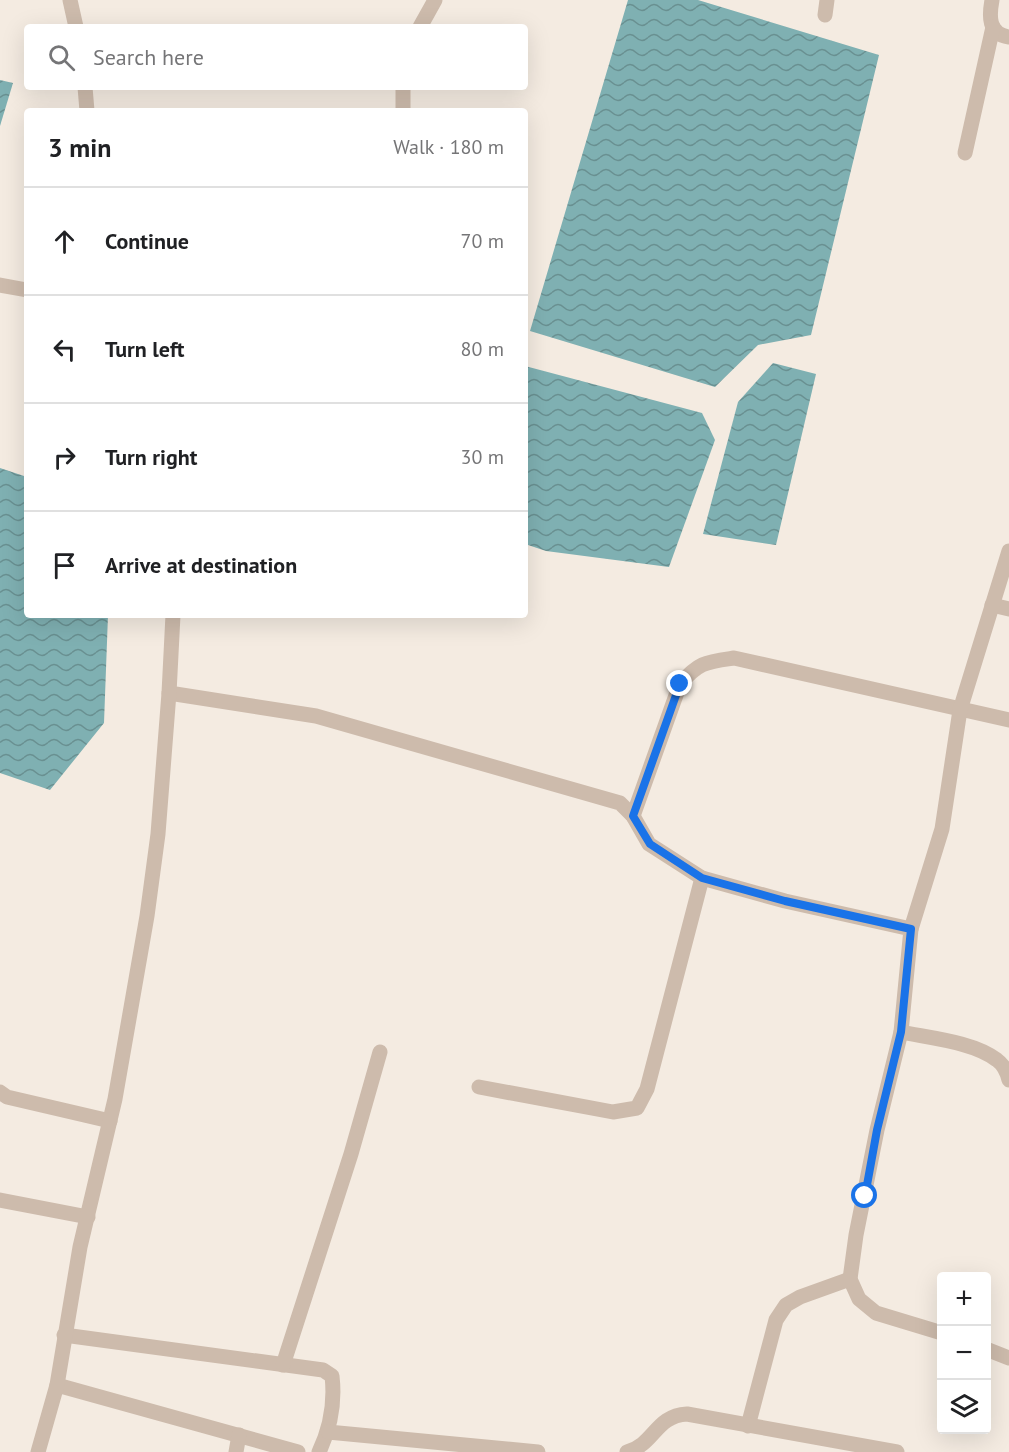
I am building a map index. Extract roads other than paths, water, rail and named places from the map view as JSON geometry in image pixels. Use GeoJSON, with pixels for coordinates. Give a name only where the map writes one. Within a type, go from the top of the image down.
{"type":"FeatureCollection","features":[{"type":"Feature","properties":{"kind":"street"},"geometry":{"type":"LineString","coordinates":[[70,0],[75,24]]}},
{"type":"Feature","properties":{"kind":"street"},"geometry":{"type":"LineString","coordinates":[[422,24],[435,0]]}},
{"type":"Feature","properties":{"kind":"street"},"geometry":{"type":"LineString","coordinates":[[992,0],[989,18],[993,27],[1004,36],[1009,37]]}},
{"type":"Feature","properties":{"kind":"street"},"geometry":{"type":"LineString","coordinates":[[965,153],[993,27]]}},
{"type":"Feature","properties":{"kind":"street"},"geometry":{"type":"LineString","coordinates":[[85,90],[87,108]]}},
{"type":"Feature","properties":{"kind":"street"},"geometry":{"type":"LineString","coordinates":[[403,90],[403,108]]}},
{"type":"Feature","properties":{"kind":"street"},"geometry":{"type":"LineString","coordinates":[[0,285],[24,289]]}},
{"type":"Feature","properties":{"kind":"street"},"geometry":{"type":"LineString","coordinates":[[937,1331],[876,1313],[859,1299],[850,1279],[856,1235],[877,1130],[901,1032],[911,929],[942,828],[960,710],[1009,551]]}},
{"type":"Feature","properties":{"kind":"street"},"geometry":{"type":"LineString","coordinates":[[992,604],[1009,609]]}},
{"type":"Feature","properties":{"kind":"street"},"geometry":{"type":"LineString","coordinates":[[38,1452],[57,1385],[64,1335],[110,1120],[147,916],[158,834],[170,693],[173,618]]}},
{"type":"Feature","properties":{"kind":"street"},"geometry":{"type":"LineString","coordinates":[[633,816],[680,684],[694,668],[709,662],[734,658],[1009,720]]}},
{"type":"Feature","properties":{"kind":"street"},"geometry":{"type":"LineString","coordinates":[[170,693],[316,717],[620,803],[633,816],[650,844],[702,878],[785,901],[911,929]]}},
{"type":"Feature","properties":{"kind":"street"},"geometry":{"type":"LineString","coordinates":[[479,1087],[613,1112],[637,1108],[647,1089],[702,878]]}},
{"type":"Feature","properties":{"kind":"street"},"geometry":{"type":"LineString","coordinates":[[901,1032],[980,1051],[998,1060],[1009,1080]]}},
{"type":"Feature","properties":{"kind":"street"},"geometry":{"type":"LineString","coordinates":[[283,1365],[351,1154],[380,1052]]}},
{"type":"Feature","properties":{"kind":"street"},"geometry":{"type":"LineString","coordinates":[[0,1092],[7,1097],[110,1120]]}},
{"type":"Feature","properties":{"kind":"street"},"geometry":{"type":"LineString","coordinates":[[0,1200],[88,1217]]}},
{"type":"Feature","properties":{"kind":"street"},"geometry":{"type":"LineString","coordinates":[[748,1426],[776,1320],[786,1305],[800,1297],[850,1279]]}},
{"type":"Feature","properties":{"kind":"street"},"geometry":{"type":"LineString","coordinates":[[64,1335],[323,1370],[332,1376],[333,1386],[328,1432],[319,1452]]}},
{"type":"Feature","properties":{"kind":"street"},"geometry":{"type":"LineString","coordinates":[[991,1351],[1009,1358]]}},
{"type":"Feature","properties":{"kind":"street"},"geometry":{"type":"LineString","coordinates":[[57,1385],[298,1452]]}},
{"type":"Feature","properties":{"kind":"street"},"geometry":{"type":"LineString","coordinates":[[627,1452],[638,1449],[665,1420],[674,1415],[687,1414],[897,1452]]}},
{"type":"Feature","properties":{"kind":"street"},"geometry":{"type":"LineString","coordinates":[[328,1432],[538,1452]]}},
{"type":"Feature","properties":{"kind":"street"},"geometry":{"type":"LineString","coordinates":[[236,1452],[239,1435]]}},
{"type":"Feature","properties":{"kind":"water"},"geometry":{"type":"Polygon","coordinates":[[[628,0],[698,0],[879,55],[811,335],[758,345],[715,387],[530,331],[628,0]]]}},
{"type":"Feature","properties":{"kind":"water"},"geometry":{"type":"Polygon","coordinates":[[[0,80],[13,83],[0,126],[0,80]]]}},
{"type":"Feature","properties":{"kind":"water"},"geometry":{"type":"Polygon","coordinates":[[[773,363],[816,374],[776,545],[703,534],[738,402],[773,363]]]}},
{"type":"Feature","properties":{"kind":"water"},"geometry":{"type":"Polygon","coordinates":[[[528,367],[702,413],[715,440],[669,567],[546,551],[528,545],[528,367]]]}},
{"type":"Feature","properties":{"kind":"water"},"geometry":{"type":"Polygon","coordinates":[[[0,468],[24,476],[24,618],[108,618],[104,723],[50,790],[0,773],[0,468]]]}}]}
